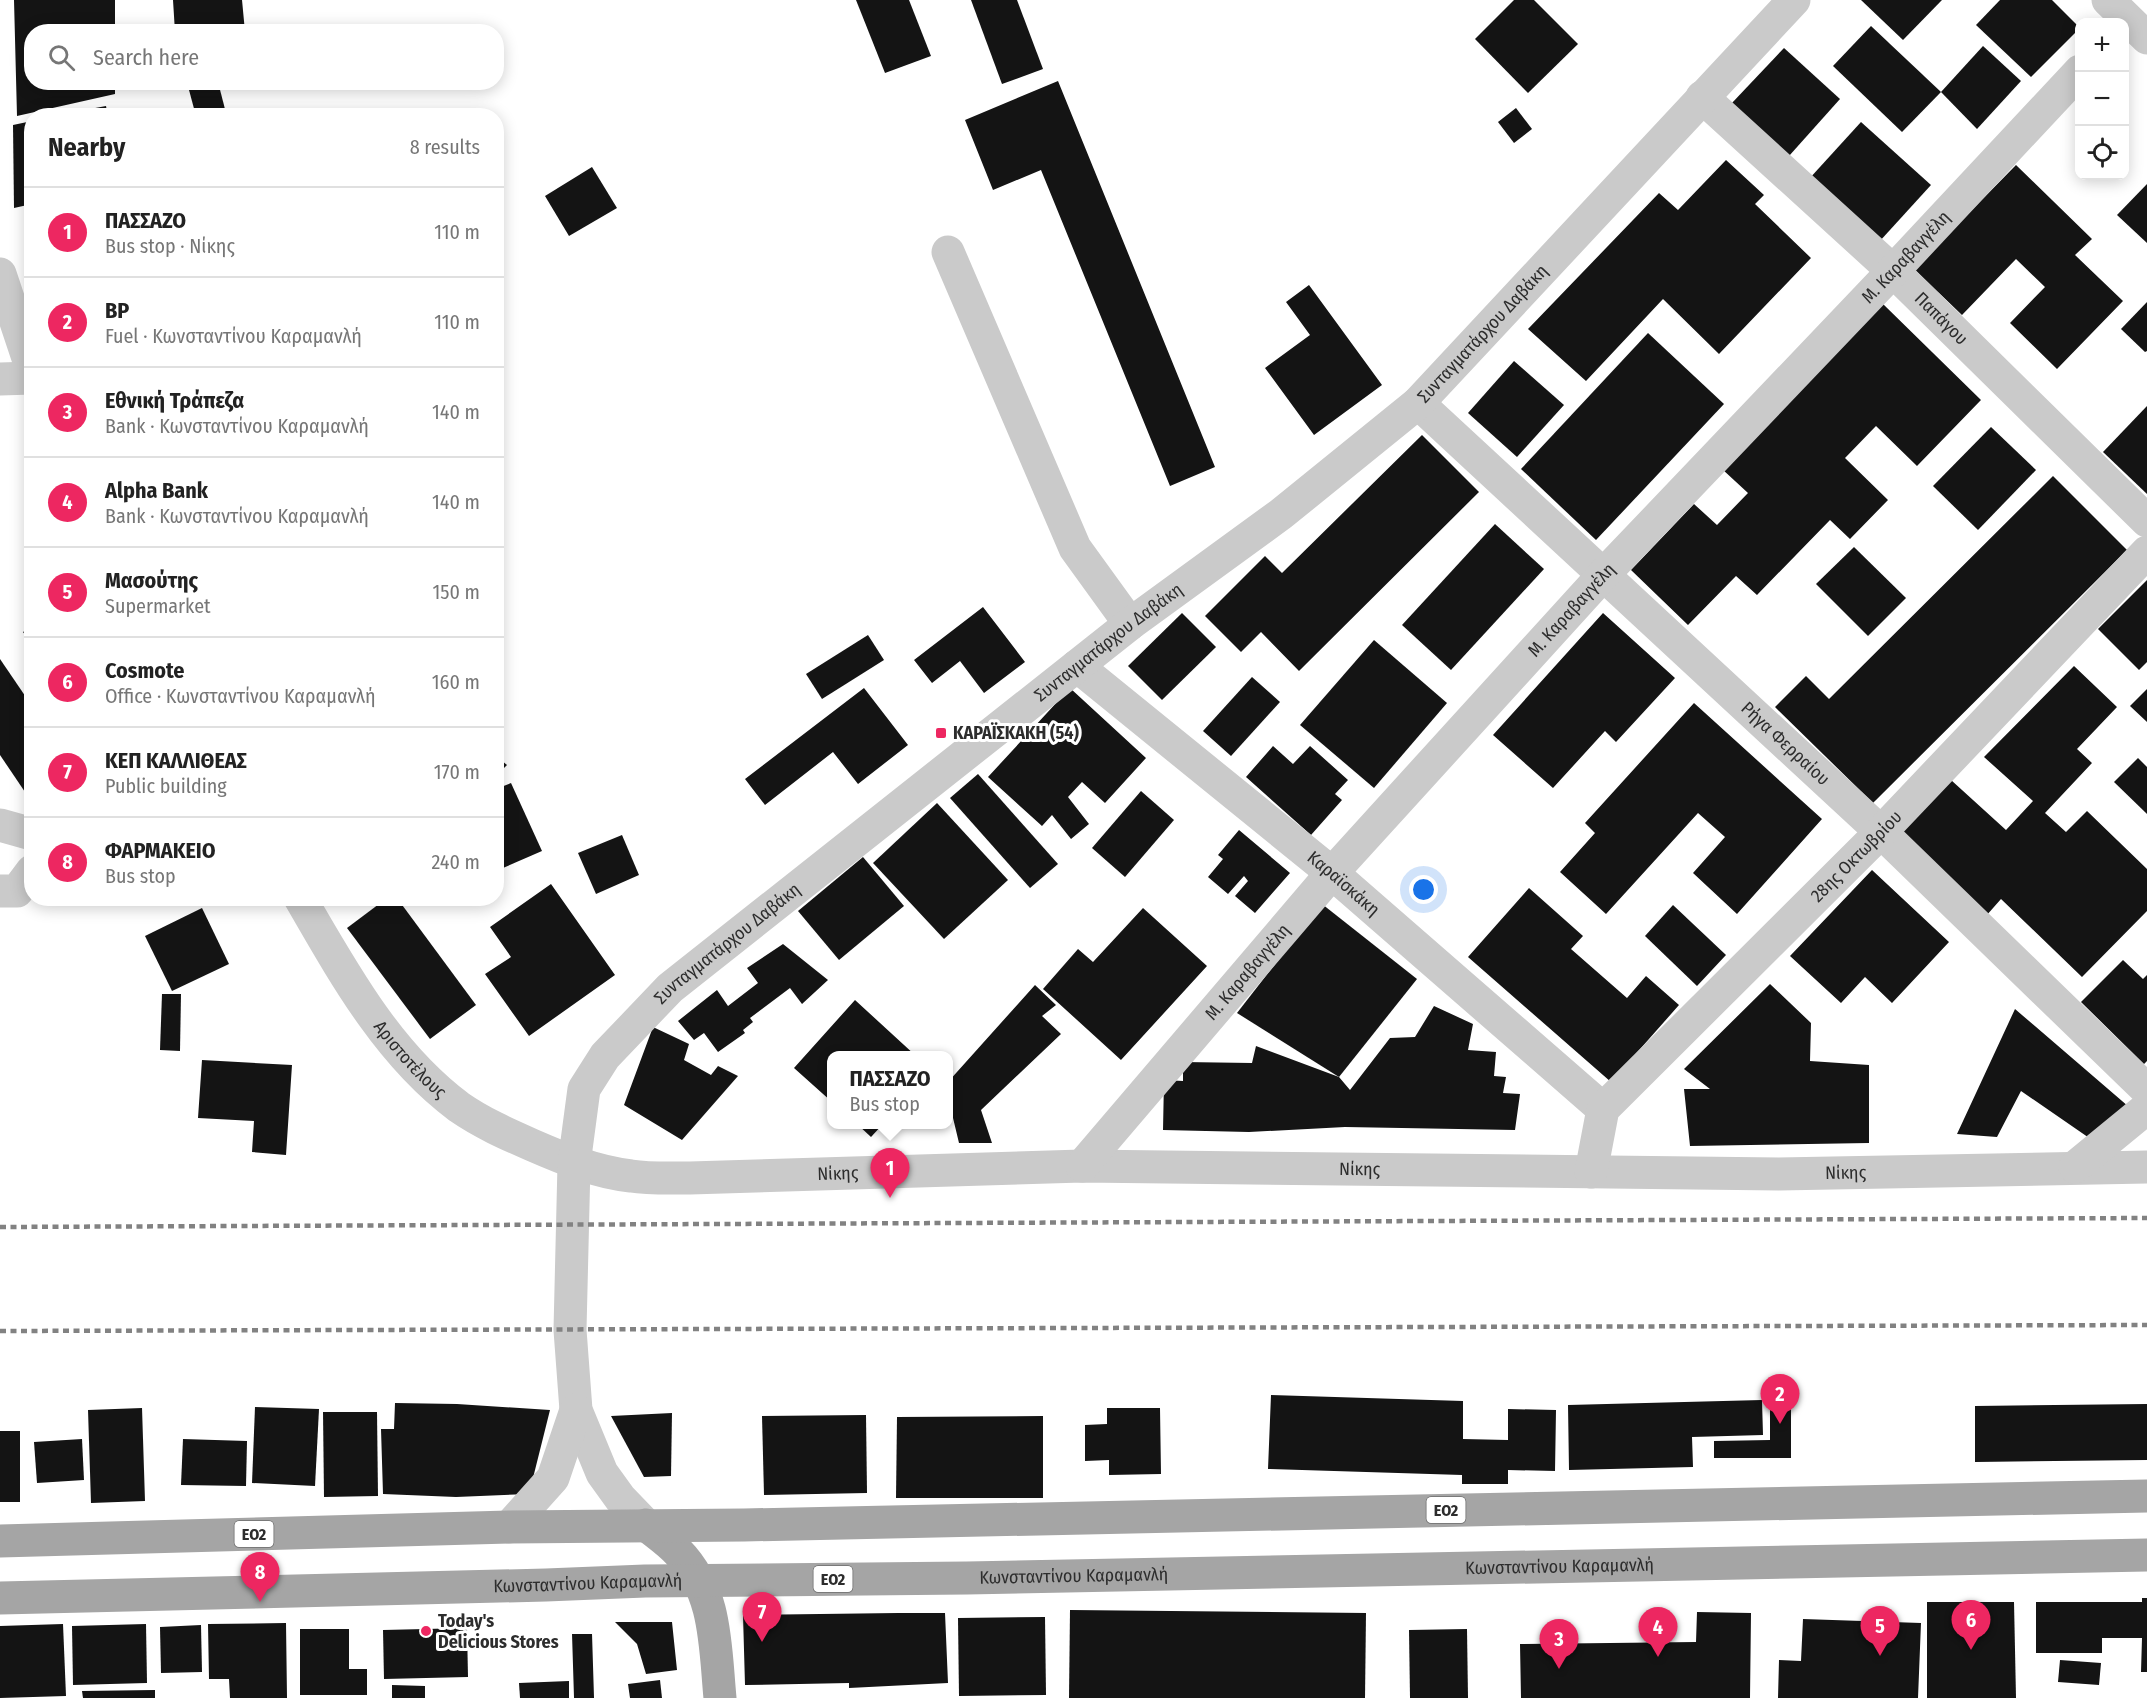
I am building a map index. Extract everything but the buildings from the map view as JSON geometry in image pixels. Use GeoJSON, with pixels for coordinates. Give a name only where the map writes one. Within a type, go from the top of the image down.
{"type":"FeatureCollection","features":[{"type":"Feature","properties":{"kind":"main road","name":"ΕΟ2"},"geometry":{"type":"LineString","coordinates":[[0,1541],[509,1527],[768,1524],[2147,1496]]}},
{"type":"Feature","properties":{"kind":"main road"},"geometry":{"type":"LineString","coordinates":[[646,1525],[677,1551],[699,1580],[711,1610],[720,1698]]}},
{"type":"Feature","properties":{"kind":"main road","name":"Κωνσταντίνου Καραμανλή"},"geometry":{"type":"LineString","coordinates":[[0,1598],[699,1580],[967,1578],[2147,1555]]}},
{"type":"Feature","properties":{"kind":"street","name":"Συνταγματάρχου Δαβάκη"},"geometry":{"type":"LineString","coordinates":[[646,1525],[620,1498],[602,1473],[576,1410],[570,1330],[574,1164],[584,1089],[605,1056],[670,988],[1130,624],[1281,514],[1418,403],[1794,0]]}},
{"type":"Feature","properties":{"kind":"street","name":"Μ. Καραβαγγέλη"},"geometry":{"type":"LineString","coordinates":[[1082,1166],[1332,873],[1604,574],[1893,271],[2078,72]]}},
{"type":"Feature","properties":{"kind":"street","name":"Παπάγου"},"geometry":{"type":"LineString","coordinates":[[1702,97],[1893,271],[2147,521]]}},
{"type":"Feature","properties":{"kind":"street"},"geometry":{"type":"LineString","coordinates":[[948,252],[1075,548],[1130,624]]}},
{"type":"Feature","properties":{"kind":"street"},"geometry":{"type":"LineString","coordinates":[[0,274],[24,346]]}},
{"type":"Feature","properties":{"kind":"street"},"geometry":{"type":"LineString","coordinates":[[0,379],[24,378]]}},
{"type":"Feature","properties":{"kind":"street","name":"Ρήγα Φερραίου"},"geometry":{"type":"LineString","coordinates":[[1418,403],[1881,832],[2147,1090]]}},
{"type":"Feature","properties":{"kind":"street","name":"28ης Οκτωβρίου"},"geometry":{"type":"LineString","coordinates":[[1603,1108],[1881,832],[2147,552]]}},
{"type":"Feature","properties":{"kind":"street","name":"Καραϊσκάκη"},"geometry":{"type":"LineString","coordinates":[[1077,666],[1332,873],[1603,1108]]}},
{"type":"Feature","properties":{"kind":"street"},"geometry":{"type":"LineString","coordinates":[[0,825],[24,832]]}},
{"type":"Feature","properties":{"kind":"street"},"geometry":{"type":"LineString","coordinates":[[0,891],[17,891],[24,882]]}},
{"type":"Feature","properties":{"kind":"street","name":"Αριστοτέλους"},"geometry":{"type":"LineString","coordinates":[[305,906],[357,993],[388,1036],[426,1079],[461,1108],[492,1127],[574,1164]]}},
{"type":"Feature","properties":{"kind":"street"},"geometry":{"type":"LineString","coordinates":[[1591,1172],[1603,1108]]}},
{"type":"Feature","properties":{"kind":"street"},"geometry":{"type":"LineString","coordinates":[[2075,1167],[2147,1108]]}},
{"type":"Feature","properties":{"kind":"street","name":"Νίκης"},"geometry":{"type":"LineString","coordinates":[[574,1164],[631,1176],[690,1178],[1082,1166],[1779,1174],[2147,1167]]}},
{"type":"Feature","properties":{"kind":"street","name":"Συνταγματάρχου Δαβάκη"},"geometry":{"type":"LineString","coordinates":[[509,1527],[553,1478],[576,1410]]}},
{"type":"Feature","properties":{"kind":"railway"},"geometry":{"type":"LineString","coordinates":[[0,1227],[2147,1218]]}},
{"type":"Feature","properties":{"kind":"railway"},"geometry":{"type":"LineString","coordinates":[[0,1331],[2147,1325]]}},
{"type":"Feature","properties":{"kind":"place","name":"ΚΑΡΑΪΣΚΑΚΗ (54)"},"geometry":{"type":"Point","coordinates":[941,733]}},
{"type":"Feature","properties":{"kind":"place","name":"ΠΑΣΣΑΖΟ"},"geometry":{"type":"Point","coordinates":[890,1198]}},
{"type":"Feature","properties":{"kind":"place","name":"BP"},"geometry":{"type":"Point","coordinates":[1780,1424]}},
{"type":"Feature","properties":{"kind":"place","name":"ΦΑΡΜΑΚΕΙΟ"},"geometry":{"type":"Point","coordinates":[260,1602]}},
{"type":"Feature","properties":{"kind":"place","name":"Today's Delicious Stores"},"geometry":{"type":"Point","coordinates":[426,1631]}},
{"type":"Feature","properties":{"kind":"place","name":"ΚΕΠ ΚΑΛΛΙΘΕΑΣ"},"geometry":{"type":"Point","coordinates":[762,1642]}},
{"type":"Feature","properties":{"kind":"place","name":"Cosmote"},"geometry":{"type":"Point","coordinates":[1971,1650]}},
{"type":"Feature","properties":{"kind":"place","name":"Μασούτης"},"geometry":{"type":"Point","coordinates":[1880,1656]}},
{"type":"Feature","properties":{"kind":"place","name":"Alpha Bank"},"geometry":{"type":"Point","coordinates":[1658,1657]}},
{"type":"Feature","properties":{"kind":"place","name":"Εθνική Τράπεζα"},"geometry":{"type":"Point","coordinates":[1559,1669]}}]}
